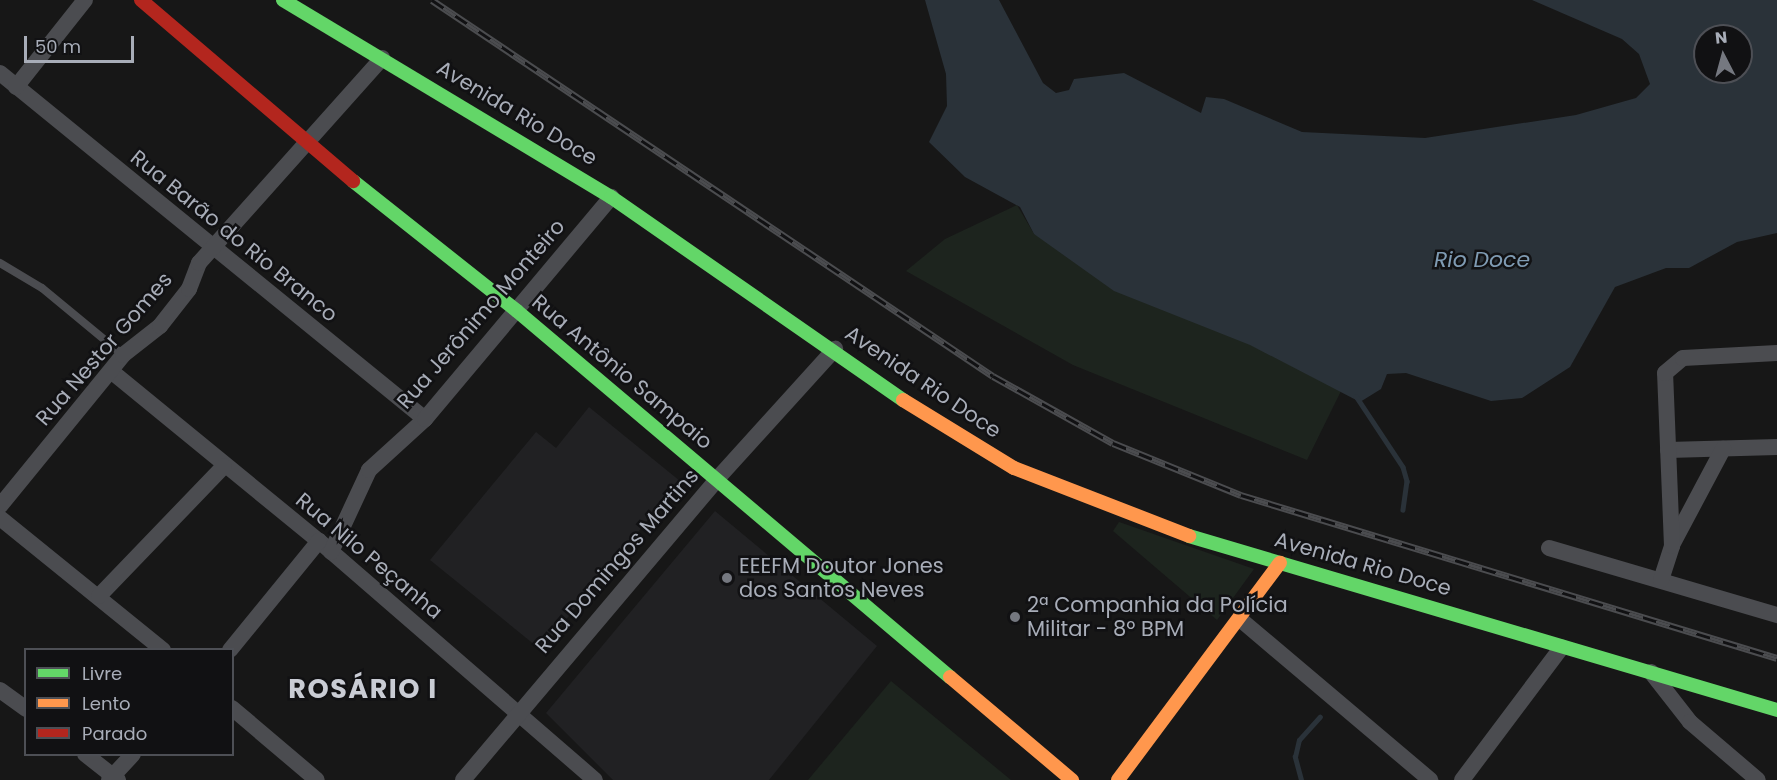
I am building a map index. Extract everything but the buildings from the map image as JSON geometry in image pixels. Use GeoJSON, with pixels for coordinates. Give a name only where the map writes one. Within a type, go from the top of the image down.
{"type":"FeatureCollection","features":[{"type":"Feature","properties":{"kind":"street"},"geometry":{"type":"LineString","coordinates":[[16,87],[85,0]]}},
{"type":"Feature","properties":{"kind":"street","name":"Rua Antônio Sampaio"},"geometry":{"type":"LineString","coordinates":[[141,0],[307,145],[517,311],[1072,780]]}},
{"type":"Feature","properties":{"kind":"street","name":"Avenida Rio Doce"},"geometry":{"type":"LineString","coordinates":[[283,0],[611,197],[835,350],[933,421],[1014,468],[1176,532],[1777,710]]}},
{"type":"Feature","properties":{"kind":"street","name":"Rua Nestor Gomes"},"geometry":{"type":"LineString","coordinates":[[0,506],[123,356],[160,326],[213,248],[382,58]]}},
{"type":"Feature","properties":{"kind":"street","name":"Rua Barão do Rio Branco"},"geometry":{"type":"LineString","coordinates":[[0,73],[425,419]]}},
{"type":"Feature","properties":{"kind":"street","name":"Rua Jerônimo Monteiro"},"geometry":{"type":"LineString","coordinates":[[232,648],[325,547],[369,470],[425,419],[611,197]]}},
{"type":"Feature","properties":{"kind":"street","name":"Rua Domingos Martins"},"geometry":{"type":"LineString","coordinates":[[464,780],[519,711],[717,479],[835,350]]}},
{"type":"Feature","properties":{"kind":"street"},"geometry":{"type":"LineString","coordinates":[[1672,546],[1664,382],[1674,362],[1718,354],[1777,353]]}},
{"type":"Feature","properties":{"kind":"street","name":"Rua Nilo Peçanha"},"geometry":{"type":"LineString","coordinates":[[111,371],[325,547],[519,711],[595,780]]}},
{"type":"Feature","properties":{"kind":"street"},"geometry":{"type":"LineString","coordinates":[[1668,450],[1777,447]]}},
{"type":"Feature","properties":{"kind":"street"},"geometry":{"type":"LineString","coordinates":[[1661,580],[1672,546],[1723,449]]}},
{"type":"Feature","properties":{"kind":"street"},"geometry":{"type":"LineString","coordinates":[[99,596],[224,466]]}},
{"type":"Feature","properties":{"kind":"street"},"geometry":{"type":"LineString","coordinates":[[0,518],[162,648]]}},
{"type":"Feature","properties":{"kind":"street"},"geometry":{"type":"LineString","coordinates":[[1549,548],[1777,615]]}},
{"type":"Feature","properties":{"kind":"street"},"geometry":{"type":"LineString","coordinates":[[1118,780],[1241,620],[1280,563]]}},
{"type":"Feature","properties":{"kind":"street"},"geometry":{"type":"LineString","coordinates":[[1241,620],[1430,780]]}},
{"type":"Feature","properties":{"kind":"street"},"geometry":{"type":"LineString","coordinates":[[1462,780],[1562,646]]}},
{"type":"Feature","properties":{"kind":"street"},"geometry":{"type":"LineString","coordinates":[[1651,672],[1690,722],[1758,780]]}},
{"type":"Feature","properties":{"kind":"street"},"geometry":{"type":"LineString","coordinates":[[0,690],[24,708]]}},
{"type":"Feature","properties":{"kind":"street"},"geometry":{"type":"LineString","coordinates":[[234,710],[317,780]]}},
{"type":"Feature","properties":{"kind":"street"},"geometry":{"type":"LineString","coordinates":[[87,756],[113,778],[131,756]]}},
{"type":"Feature","properties":{"kind":"lane"},"geometry":{"type":"LineString","coordinates":[[0,263],[42,288],[123,356]]}},
{"type":"Feature","properties":{"kind":"shaded area"},"geometry":{"type":"Polygon","coordinates":[[[1017,205],[1034,234],[1341,391],[1307,460],[1073,365],[906,271],[945,239],[1017,205]]]}},
{"type":"Feature","properties":{"kind":"shaded area"},"geometry":{"type":"Polygon","coordinates":[[[589,407],[680,481],[541,650],[430,560],[536,432],[556,448],[589,407]]]}},
{"type":"Feature","properties":{"kind":"shaded area","name":"EEEFM Doutor Jones dos Santos Neves"},"geometry":{"type":"Polygon","coordinates":[[[715,511],[877,646],[769,780],[613,780],[546,713],[715,511]]]}},
{"type":"Feature","properties":{"kind":"shaded area"},"geometry":{"type":"Polygon","coordinates":[[[1119,522],[1254,569],[1217,620],[1113,531],[1119,522]]]}},
{"type":"Feature","properties":{"kind":"shaded area"},"geometry":{"type":"Polygon","coordinates":[[[891,681],[1011,780],[808,780],[891,681]]]}},
{"type":"Feature","properties":{"kind":"water","name":"Rio Doce"},"geometry":{"type":"Polygon","coordinates":[[[925,0],[999,0],[1043,83],[1056,93],[1069,90],[1074,79],[1124,73],[1201,113],[1206,97],[1224,99],[1302,132],[1425,138],[1576,115],[1636,98],[1650,84],[1639,54],[1622,39],[1532,0],[1777,0],[1777,233],[1737,242],[1689,268],[1666,268],[1615,287],[1570,367],[1522,398],[1491,401],[1406,373],[1387,374],[1381,389],[1360,402],[1250,345],[1114,291],[1034,234],[1020,207],[965,177],[929,142],[947,106],[946,74],[925,0]]]}},
{"type":"Feature","properties":{"kind":"waterway"},"geometry":{"type":"LineString","coordinates":[[1356,396],[1403,467],[1407,481],[1403,510]]}},
{"type":"Feature","properties":{"kind":"waterway"},"geometry":{"type":"LineString","coordinates":[[1301,780],[1295,757],[1299,740],[1320,717]]}},
{"type":"Feature","properties":{"kind":"railway"},"geometry":{"type":"LineString","coordinates":[[432,0],[993,376],[1113,443],[1241,495],[1777,658]]}},
{"type":"Feature","properties":{"kind":"traffic: fast"},"geometry":{"type":"LineString","coordinates":[[283,0],[611,197],[903,400]]}},
{"type":"Feature","properties":{"kind":"traffic: fast"},"geometry":{"type":"LineString","coordinates":[[353,181],[517,311],[950,677]]}},
{"type":"Feature","properties":{"kind":"traffic: fast"},"geometry":{"type":"LineString","coordinates":[[1189,536],[1777,710]]}},
{"type":"Feature","properties":{"kind":"traffic: slow"},"geometry":{"type":"LineString","coordinates":[[903,400],[1014,468],[1189,536]]}},
{"type":"Feature","properties":{"kind":"traffic: slow"},"geometry":{"type":"LineString","coordinates":[[1118,780],[1280,563]]}},
{"type":"Feature","properties":{"kind":"traffic: slow"},"geometry":{"type":"LineString","coordinates":[[950,677],[1072,780]]}},
{"type":"Feature","properties":{"kind":"traffic: jam"},"geometry":{"type":"LineString","coordinates":[[141,0],[353,181]]}},
{"type":"Feature","properties":{"kind":"place","name":"EEEFM Doutor Jones dos Santos Neves"},"geometry":{"type":"Point","coordinates":[727,578]}},
{"type":"Feature","properties":{"kind":"place","name":"2ª Companhia da Polícia Militar - 8º BPM"},"geometry":{"type":"Point","coordinates":[1015,617]}},
{"type":"Feature","properties":{"kind":"district","name":"ROSÁRIO I"},"geometry":{"type":"Point","coordinates":[363,689]}}]}
